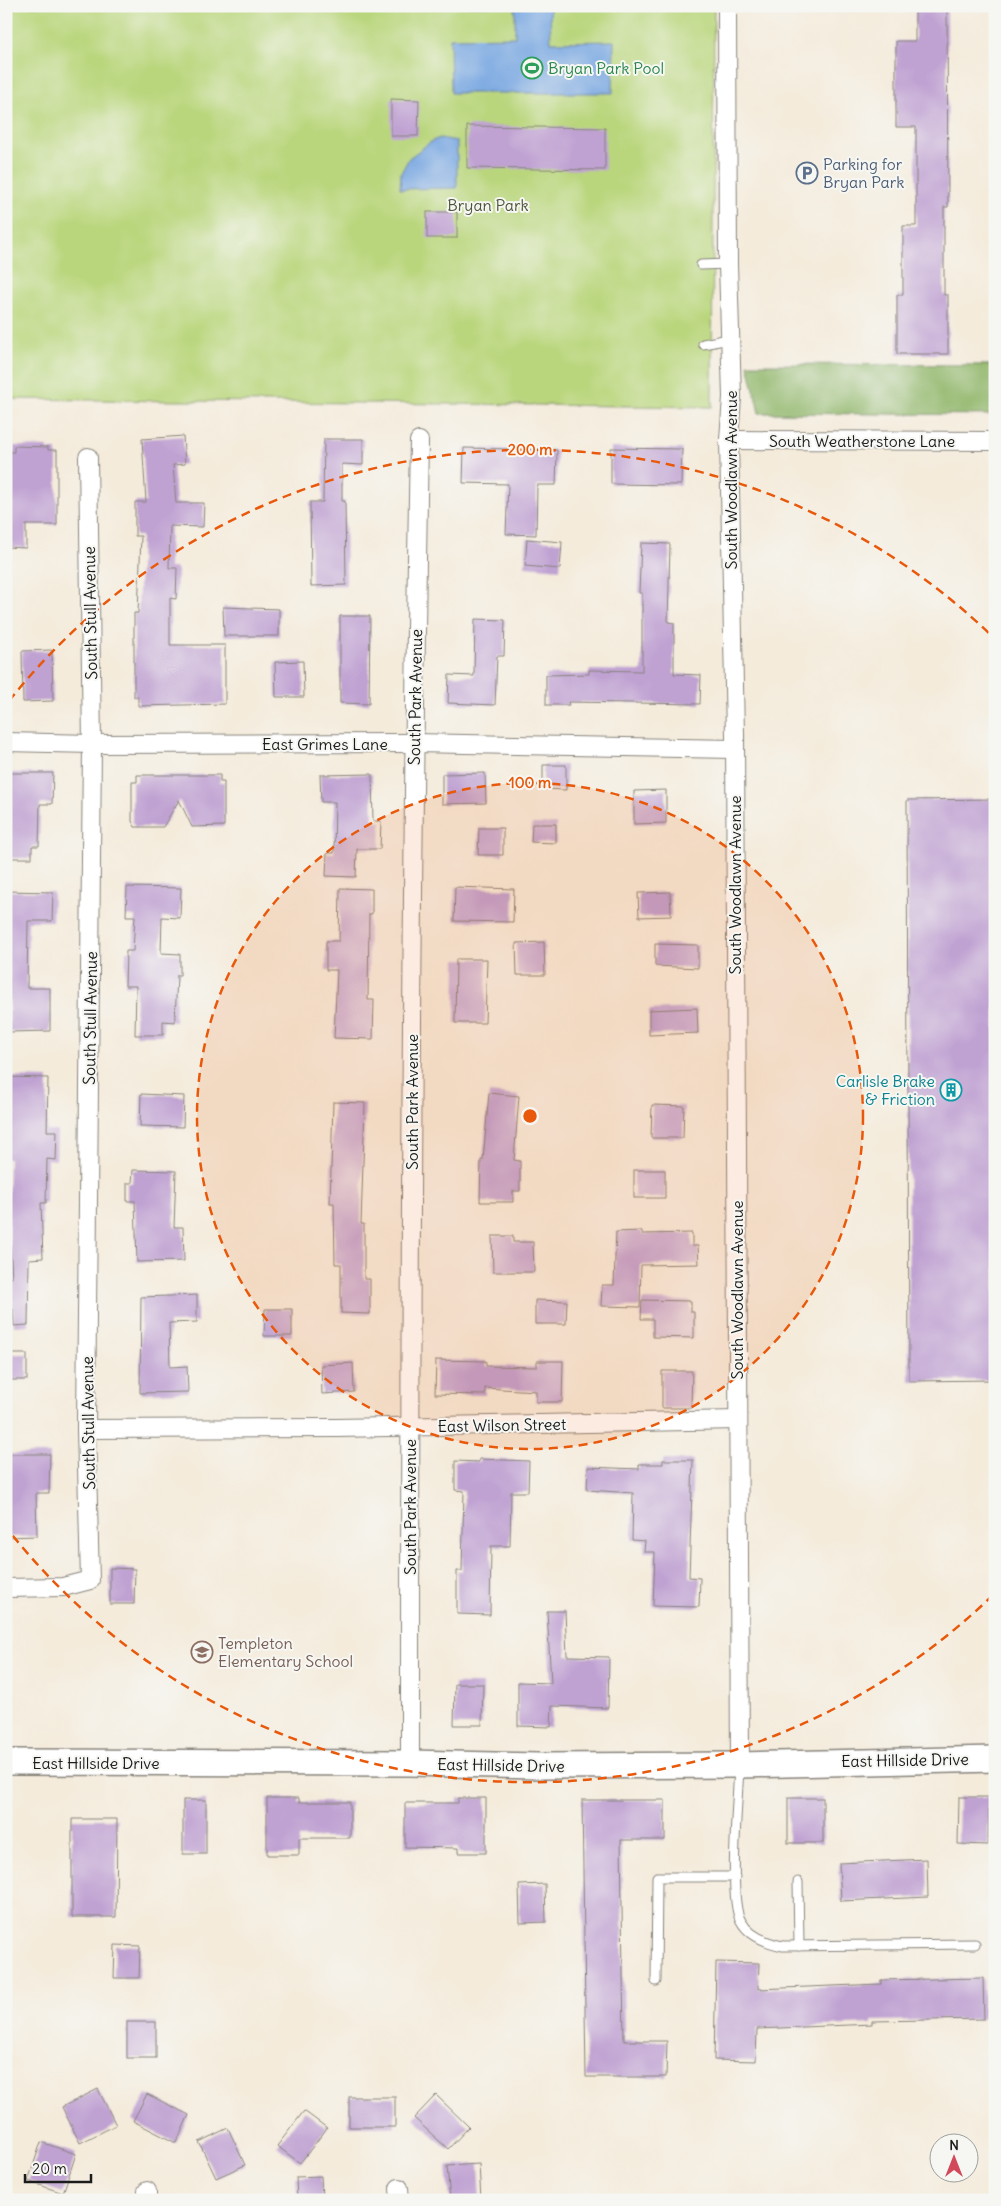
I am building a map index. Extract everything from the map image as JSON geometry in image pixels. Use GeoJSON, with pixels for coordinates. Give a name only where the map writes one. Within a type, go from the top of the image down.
{"type":"FeatureCollection","features":[{"type":"Feature","properties":{"kind":"main road","name":"East Hillside Drive"},"geometry":{"type":"LineString","coordinates":[[6,1762],[410,1763],[540,1766],[995,1759]]}},
{"type":"Feature","properties":{"kind":"street","name":"South Woodlawn Avenue"},"geometry":{"type":"LineString","coordinates":[[727,6],[728,264],[732,397],[730,440],[734,749],[740,1764]]}},
{"type":"Feature","properties":{"kind":"street","name":"South Weatherstone Lane"},"geometry":{"type":"LineString","coordinates":[[730,440],[995,441]]}},
{"type":"Feature","properties":{"kind":"street","name":"South Park Avenue"},"geometry":{"type":"LineString","coordinates":[[410,1763],[414,744],[419,441]]}},
{"type":"Feature","properties":{"kind":"street","name":"South Stull Avenue"},"geometry":{"type":"LineString","coordinates":[[6,1588],[63,1587],[90,1580],[86,1430],[92,744],[88,456]]}},
{"type":"Feature","properties":{"kind":"street","name":"East Grimes Lane"},"geometry":{"type":"LineString","coordinates":[[6,742],[92,744],[414,744],[734,749]]}},
{"type":"Feature","properties":{"kind":"street","name":"East Wilson Street"},"geometry":{"type":"LineString","coordinates":[[86,1430],[410,1427],[738,1420]]}},
{"type":"Feature","properties":{"kind":"lane"},"geometry":{"type":"LineString","coordinates":[[701,265],[728,264]]}},
{"type":"Feature","properties":{"kind":"lane"},"geometry":{"type":"LineString","coordinates":[[703,344],[730,339]]}},
{"type":"Feature","properties":{"kind":"lane"},"geometry":{"type":"LineString","coordinates":[[740,1764],[735,1876],[740,1921],[759,1938],[772,1944],[799,1946],[975,1944]]}},
{"type":"Feature","properties":{"kind":"lane"},"geometry":{"type":"LineString","coordinates":[[656,1981],[657,1877],[735,1876]]}},
{"type":"Feature","properties":{"kind":"lane"},"geometry":{"type":"LineString","coordinates":[[798,1882],[799,1946]]}},
{"type":"Feature","properties":{"kind":"green space","name":"Bryan Park"},"geometry":{"type":"Polygon","coordinates":[[[6,6],[714,6],[712,407],[6,399],[6,6]]]}},
{"type":"Feature","properties":{"kind":"green space"},"geometry":{"type":"Polygon","coordinates":[[[748,364],[995,365],[995,415],[759,413],[748,364]]]}},
{"type":"Feature","properties":{"kind":"water"},"geometry":{"type":"Polygon","coordinates":[[[515,6],[550,6],[551,42],[614,41],[613,93],[451,93],[450,38],[515,37],[515,6]]]}},
{"type":"Feature","properties":{"kind":"water"},"geometry":{"type":"Polygon","coordinates":[[[440,138],[457,141],[457,188],[400,189],[401,173],[409,158],[432,141],[440,138]]]}},
{"type":"Feature","properties":{"kind":"building"},"geometry":{"type":"Polygon","coordinates":[[[915,6],[947,6],[948,207],[944,207],[944,295],[948,295],[948,354],[897,354],[897,295],[903,295],[903,226],[916,226],[916,127],[896,127],[896,41],[915,41],[915,6]]]}},
{"type":"Feature","properties":{"kind":"building"},"geometry":{"type":"Polygon","coordinates":[[[391,99],[419,100],[418,136],[391,136],[391,99]]]}},
{"type":"Feature","properties":{"kind":"building"},"geometry":{"type":"Polygon","coordinates":[[[467,126],[605,128],[605,170],[467,168],[467,126]]]}},
{"type":"Feature","properties":{"kind":"building"},"geometry":{"type":"Polygon","coordinates":[[[427,212],[457,212],[457,238],[427,238],[427,212]]]}},
{"type":"Feature","properties":{"kind":"building"},"geometry":{"type":"Polygon","coordinates":[[[183,436],[185,464],[173,465],[176,503],[204,503],[203,527],[170,526],[169,568],[177,568],[176,599],[170,598],[170,645],[225,645],[225,704],[138,706],[138,697],[134,697],[134,613],[138,613],[141,536],[135,536],[135,502],[146,502],[142,439],[183,436]]]}},
{"type":"Feature","properties":{"kind":"building"},"geometry":{"type":"Polygon","coordinates":[[[324,439],[363,439],[363,465],[342,464],[342,501],[345,501],[346,585],[311,586],[310,502],[323,502],[324,439]]]}},
{"type":"Feature","properties":{"kind":"building"},"geometry":{"type":"Polygon","coordinates":[[[14,446],[48,447],[48,450],[57,450],[57,525],[26,525],[26,548],[6,547],[6,452],[14,452],[14,446]]]}},
{"type":"Feature","properties":{"kind":"building"},"geometry":{"type":"Polygon","coordinates":[[[464,448],[557,450],[556,485],[537,485],[536,535],[506,534],[508,484],[463,483],[464,448]]]}},
{"type":"Feature","properties":{"kind":"building"},"geometry":{"type":"Polygon","coordinates":[[[611,448],[682,449],[681,485],[611,484],[611,448]]]}},
{"type":"Feature","properties":{"kind":"building"},"geometry":{"type":"Polygon","coordinates":[[[527,539],[562,542],[560,569],[525,566],[527,539]]]}},
{"type":"Feature","properties":{"kind":"building"},"geometry":{"type":"Polygon","coordinates":[[[641,543],[670,544],[668,622],[674,623],[674,674],[701,675],[700,704],[568,702],[569,705],[546,705],[546,675],[589,674],[589,670],[642,671],[642,593],[639,593],[641,543]]]}},
{"type":"Feature","properties":{"kind":"building"},"geometry":{"type":"Polygon","coordinates":[[[223,607],[279,609],[279,636],[224,636],[223,607]]]}},
{"type":"Feature","properties":{"kind":"building"},"geometry":{"type":"Polygon","coordinates":[[[340,616],[370,616],[369,704],[340,703],[340,616]]]}},
{"type":"Feature","properties":{"kind":"building"},"geometry":{"type":"Polygon","coordinates":[[[475,619],[505,620],[504,656],[497,656],[495,705],[448,703],[449,675],[474,676],[475,619]]]}},
{"type":"Feature","properties":{"kind":"building"},"geometry":{"type":"Polygon","coordinates":[[[52,650],[53,701],[23,702],[22,651],[52,650]]]}},
{"type":"Feature","properties":{"kind":"building"},"geometry":{"type":"Polygon","coordinates":[[[303,661],[304,697],[276,697],[275,662],[303,661]]]}},
{"type":"Feature","properties":{"kind":"building"},"geometry":{"type":"Polygon","coordinates":[[[543,765],[566,765],[566,790],[543,789],[543,765]]]}},
{"type":"Feature","properties":{"kind":"building"},"geometry":{"type":"Polygon","coordinates":[[[6,773],[53,773],[52,804],[40,804],[39,846],[32,846],[32,858],[6,858],[6,773]]]}},
{"type":"Feature","properties":{"kind":"building"},"geometry":{"type":"Polygon","coordinates":[[[485,773],[486,803],[442,804],[442,774],[485,773]]]}},
{"type":"Feature","properties":{"kind":"building"},"geometry":{"type":"Polygon","coordinates":[[[372,774],[373,821],[381,821],[380,849],[357,849],[356,877],[326,876],[327,853],[334,853],[335,802],[321,802],[320,775],[372,774]]]}},
{"type":"Feature","properties":{"kind":"building"},"geometry":{"type":"Polygon","coordinates":[[[137,775],[220,775],[220,782],[224,782],[224,826],[192,827],[179,800],[163,827],[135,827],[132,821],[132,782],[137,782],[137,775]]]}},
{"type":"Feature","properties":{"kind":"building"},"geometry":{"type":"Polygon","coordinates":[[[666,790],[666,823],[634,824],[634,791],[666,790]]]}},
{"type":"Feature","properties":{"kind":"building","name":"Carlisle Brake & Friction"},"geometry":{"type":"Polygon","coordinates":[[[995,799],[995,1380],[909,1381],[907,800],[995,799]]]}},
{"type":"Feature","properties":{"kind":"building"},"geometry":{"type":"Polygon","coordinates":[[[532,824],[556,824],[556,843],[531,842],[532,824]]]}},
{"type":"Feature","properties":{"kind":"building"},"geometry":{"type":"Polygon","coordinates":[[[479,828],[503,828],[503,855],[478,855],[479,828]]]}},
{"type":"Feature","properties":{"kind":"building"},"geometry":{"type":"Polygon","coordinates":[[[127,887],[181,888],[180,918],[162,917],[161,953],[180,954],[180,975],[177,975],[175,1022],[163,1021],[163,1035],[135,1035],[136,986],[125,986],[126,951],[133,951],[135,916],[126,916],[127,887]]]}},
{"type":"Feature","properties":{"kind":"building"},"geometry":{"type":"Polygon","coordinates":[[[455,887],[514,889],[513,922],[454,921],[455,887]]]}},
{"type":"Feature","properties":{"kind":"building"},"geometry":{"type":"Polygon","coordinates":[[[340,888],[372,889],[372,914],[369,914],[368,1000],[374,1000],[373,1039],[334,1038],[337,970],[326,970],[326,941],[339,941],[340,888]]]}},
{"type":"Feature","properties":{"kind":"building"},"geometry":{"type":"Polygon","coordinates":[[[6,891],[53,892],[52,921],[28,921],[27,988],[50,988],[50,1031],[9,1032],[9,974],[6,974],[6,891]]]}},
{"type":"Feature","properties":{"kind":"building"},"geometry":{"type":"Polygon","coordinates":[[[670,892],[671,916],[639,917],[638,893],[670,892]]]}},
{"type":"Feature","properties":{"kind":"building"},"geometry":{"type":"Polygon","coordinates":[[[544,942],[545,975],[517,975],[516,943],[544,942]]]}},
{"type":"Feature","properties":{"kind":"building"},"geometry":{"type":"Polygon","coordinates":[[[655,944],[698,945],[698,968],[655,966],[655,944]]]}},
{"type":"Feature","properties":{"kind":"building"},"geometry":{"type":"Polygon","coordinates":[[[456,959],[487,959],[485,1023],[455,1023],[456,959]]]}},
{"type":"Feature","properties":{"kind":"building"},"geometry":{"type":"Polygon","coordinates":[[[697,1008],[698,1033],[649,1035],[649,1010],[697,1008]]]}},
{"type":"Feature","properties":{"kind":"building"},"geometry":{"type":"Polygon","coordinates":[[[6,1077],[48,1078],[47,1131],[57,1131],[56,1160],[47,1159],[46,1203],[41,1203],[43,1258],[29,1259],[28,1325],[14,1326],[13,1309],[6,1309],[6,1278],[12,1278],[8,1209],[9,1159],[6,1159],[6,1077]]]}},
{"type":"Feature","properties":{"kind":"building"},"geometry":{"type":"Polygon","coordinates":[[[489,1093],[519,1096],[514,1160],[520,1161],[520,1191],[513,1191],[513,1202],[480,1202],[481,1160],[483,1160],[489,1093]]]}},
{"type":"Feature","properties":{"kind":"building"},"geometry":{"type":"Polygon","coordinates":[[[141,1094],[184,1096],[183,1127],[140,1126],[141,1094]]]}},
{"type":"Feature","properties":{"kind":"building"},"geometry":{"type":"Polygon","coordinates":[[[333,1102],[365,1103],[361,1224],[364,1224],[364,1279],[370,1279],[370,1314],[341,1313],[341,1264],[335,1264],[334,1203],[330,1203],[333,1102]]]}},
{"type":"Feature","properties":{"kind":"building"},"geometry":{"type":"Polygon","coordinates":[[[652,1105],[684,1106],[683,1138],[651,1138],[652,1105]]]}},
{"type":"Feature","properties":{"kind":"building"},"geometry":{"type":"Polygon","coordinates":[[[133,1170],[176,1171],[174,1227],[183,1227],[184,1261],[137,1262],[135,1201],[127,1201],[127,1183],[132,1183],[133,1170]]]}},
{"type":"Feature","properties":{"kind":"building"},"geometry":{"type":"Polygon","coordinates":[[[634,1170],[665,1170],[665,1198],[634,1198],[634,1170]]]}},
{"type":"Feature","properties":{"kind":"building"},"geometry":{"type":"Polygon","coordinates":[[[642,1231],[642,1234],[692,1233],[692,1246],[698,1246],[699,1264],[641,1265],[640,1307],[601,1306],[602,1285],[614,1285],[616,1232],[642,1231]]]}},
{"type":"Feature","properties":{"kind":"building"},"geometry":{"type":"Polygon","coordinates":[[[492,1236],[513,1236],[513,1242],[533,1242],[534,1272],[493,1272],[492,1236]]]}},
{"type":"Feature","properties":{"kind":"building"},"geometry":{"type":"Polygon","coordinates":[[[197,1295],[197,1322],[169,1323],[170,1367],[187,1366],[188,1392],[140,1393],[141,1297],[197,1295]]]}},
{"type":"Feature","properties":{"kind":"building"},"geometry":{"type":"Polygon","coordinates":[[[535,1300],[567,1301],[566,1324],[535,1324],[535,1300]]]}},
{"type":"Feature","properties":{"kind":"building"},"geometry":{"type":"Polygon","coordinates":[[[642,1300],[691,1301],[691,1312],[694,1312],[694,1338],[653,1337],[653,1319],[641,1319],[642,1300]]]}},
{"type":"Feature","properties":{"kind":"building"},"geometry":{"type":"Polygon","coordinates":[[[265,1309],[292,1309],[292,1336],[264,1336],[265,1309]]]}},
{"type":"Feature","properties":{"kind":"building"},"geometry":{"type":"Polygon","coordinates":[[[6,1354],[27,1354],[27,1380],[6,1380],[6,1354]]]}},
{"type":"Feature","properties":{"kind":"building"},"geometry":{"type":"Polygon","coordinates":[[[436,1360],[486,1361],[486,1366],[537,1367],[537,1361],[563,1361],[562,1402],[536,1402],[536,1391],[485,1388],[485,1395],[435,1394],[436,1360]]]}},
{"type":"Feature","properties":{"kind":"building"},"geometry":{"type":"Polygon","coordinates":[[[353,1363],[354,1392],[322,1394],[321,1365],[353,1363]]]}},
{"type":"Feature","properties":{"kind":"building"},"geometry":{"type":"Polygon","coordinates":[[[662,1371],[692,1371],[691,1408],[662,1408],[662,1371]]]}},
{"type":"Feature","properties":{"kind":"building"},"geometry":{"type":"Polygon","coordinates":[[[6,1454],[50,1454],[49,1493],[36,1493],[37,1536],[6,1537],[6,1454]]]}},
{"type":"Feature","properties":{"kind":"building"},"geometry":{"type":"Polygon","coordinates":[[[479,1459],[529,1461],[528,1492],[511,1492],[510,1546],[491,1546],[490,1615],[457,1614],[457,1571],[462,1571],[464,1491],[455,1490],[455,1461],[479,1462],[479,1459]]]}},
{"type":"Feature","properties":{"kind":"building"},"geometry":{"type":"Polygon","coordinates":[[[663,1460],[693,1460],[689,1577],[700,1578],[699,1607],[653,1606],[655,1552],[644,1552],[645,1541],[632,1540],[633,1493],[587,1490],[588,1467],[639,1469],[639,1464],[663,1464],[663,1460]]]}},
{"type":"Feature","properties":{"kind":"building"},"geometry":{"type":"Polygon","coordinates":[[[110,1568],[135,1569],[134,1604],[110,1604],[110,1568]]]}},
{"type":"Feature","properties":{"kind":"building"},"geometry":{"type":"Polygon","coordinates":[[[547,1611],[565,1611],[567,1656],[609,1657],[608,1708],[552,1706],[551,1727],[518,1726],[518,1682],[551,1683],[547,1611]]]}},
{"type":"Feature","properties":{"kind":"building"},"geometry":{"type":"Polygon","coordinates":[[[455,1684],[483,1684],[482,1725],[454,1725],[455,1684]]]}},
{"type":"Feature","properties":{"kind":"building"},"geometry":{"type":"Polygon","coordinates":[[[959,1797],[989,1797],[988,1845],[958,1844],[959,1797]]]}},
{"type":"Feature","properties":{"kind":"building"},"geometry":{"type":"Polygon","coordinates":[[[267,1798],[299,1798],[299,1802],[350,1802],[350,1838],[299,1838],[299,1855],[267,1855],[267,1798]]]}},
{"type":"Feature","properties":{"kind":"building"},"geometry":{"type":"Polygon","coordinates":[[[458,1798],[486,1798],[486,1853],[458,1853],[458,1848],[405,1847],[405,1803],[458,1803],[458,1798]]]}},
{"type":"Feature","properties":{"kind":"building"},"geometry":{"type":"Polygon","coordinates":[[[788,1798],[823,1798],[823,1843],[788,1843],[788,1798]]]}},
{"type":"Feature","properties":{"kind":"building"},"geometry":{"type":"Polygon","coordinates":[[[183,1800],[206,1800],[206,1854],[183,1854],[183,1800]]]}},
{"type":"Feature","properties":{"kind":"building"},"geometry":{"type":"Polygon","coordinates":[[[582,1800],[665,1800],[665,1840],[621,1840],[624,2041],[667,2041],[666,2077],[586,2077],[582,1800]]]}},
{"type":"Feature","properties":{"kind":"building"},"geometry":{"type":"Polygon","coordinates":[[[72,1819],[117,1819],[116,1917],[72,1917],[72,1819]]]}},
{"type":"Feature","properties":{"kind":"building"},"geometry":{"type":"Polygon","coordinates":[[[927,1859],[928,1897],[841,1901],[839,1863],[927,1859]]]}},
{"type":"Feature","properties":{"kind":"building"},"geometry":{"type":"Polygon","coordinates":[[[545,1884],[546,1922],[520,1923],[519,1885],[545,1884]]]}},
{"type":"Feature","properties":{"kind":"building"},"geometry":{"type":"Polygon","coordinates":[[[115,1945],[140,1946],[139,1978],[114,1978],[115,1945]]]}},
{"type":"Feature","properties":{"kind":"building"},"geometry":{"type":"Polygon","coordinates":[[[716,1962],[759,1963],[758,1989],[881,1984],[881,1980],[983,1978],[984,2019],[872,2021],[872,2024],[757,2029],[756,2061],[714,2060],[716,1962]]]}},
{"type":"Feature","properties":{"kind":"building"},"geometry":{"type":"Polygon","coordinates":[[[127,2022],[156,2022],[156,2058],[127,2058],[127,2022]]]}},
{"type":"Feature","properties":{"kind":"building"},"geometry":{"type":"Polygon","coordinates":[[[98,2089],[116,2125],[80,2143],[62,2107],[98,2089]]]}},
{"type":"Feature","properties":{"kind":"building"},"geometry":{"type":"Polygon","coordinates":[[[147,2094],[189,2115],[176,2143],[133,2121],[147,2094]]]}},
{"type":"Feature","properties":{"kind":"building"},"geometry":{"type":"Polygon","coordinates":[[[436,2095],[469,2127],[448,2149],[414,2118],[436,2095]]]}},
{"type":"Feature","properties":{"kind":"building"},"geometry":{"type":"Polygon","coordinates":[[[349,2097],[395,2097],[395,2127],[349,2127],[349,2097]]]}},
{"type":"Feature","properties":{"kind":"building"},"geometry":{"type":"Polygon","coordinates":[[[304,2111],[327,2128],[300,2163],[277,2146],[304,2111]]]}},
{"type":"Feature","properties":{"kind":"building"},"geometry":{"type":"Polygon","coordinates":[[[228,2128],[245,2165],[216,2178],[199,2142],[228,2128]]]}},
{"type":"Feature","properties":{"kind":"building"},"geometry":{"type":"Polygon","coordinates":[[[41,2142],[76,2154],[63,2193],[28,2181],[41,2142]]]}},
{"type":"Feature","properties":{"kind":"building"},"geometry":{"type":"Polygon","coordinates":[[[479,2164],[481,2200],[450,2200],[447,2166],[479,2164]]]}},
{"type":"Feature","properties":{"kind":"building"},"geometry":{"type":"Polygon","coordinates":[[[321,2176],[322,2200],[297,2200],[296,2177],[321,2176]]]}},
{"type":"Feature","properties":{"kind":"place","name":"Bryan Park Pool"},"geometry":{"type":"Point","coordinates":[532,68]}},
{"type":"Feature","properties":{"kind":"place","name":"Parking for Bryan Park"},"geometry":{"type":"Point","coordinates":[807,173]}},
{"type":"Feature","properties":{"kind":"place","name":"Carlisle Brake & Friction"},"geometry":{"type":"Point","coordinates":[951,1090]}},
{"type":"Feature","properties":{"kind":"place","name":"Templeton Elementary School"},"geometry":{"type":"Point","coordinates":[202,1652]}}]}
